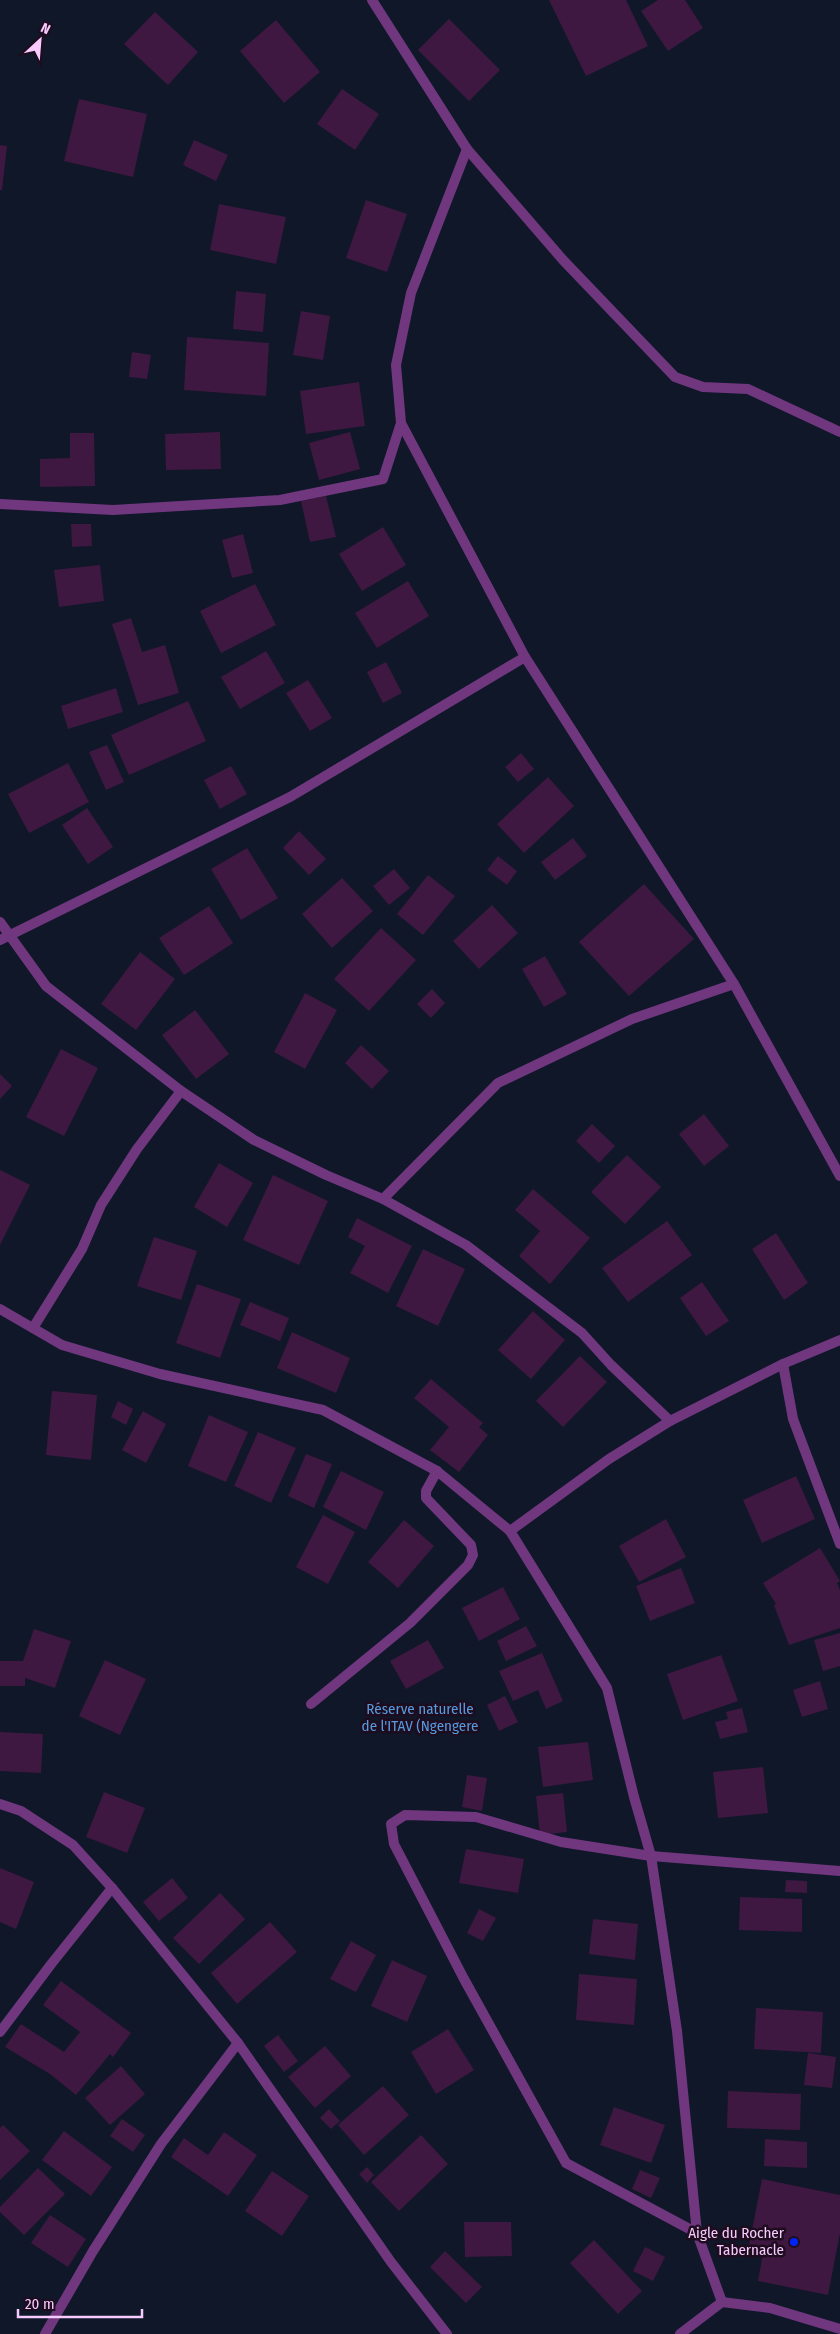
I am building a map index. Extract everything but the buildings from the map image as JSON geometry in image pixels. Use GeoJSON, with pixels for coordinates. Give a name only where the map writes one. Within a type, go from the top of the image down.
{"type":"FeatureCollection","features":[{"type":"Feature","properties":{"kind":"street"},"geometry":{"type":"LineString","coordinates":[[372,0],[467,149],[562,260],[631,334],[664,363],[675,377],[703,387],[748,389],[840,432]]}},
{"type":"Feature","properties":{"kind":"street"},"geometry":{"type":"LineString","coordinates":[[467,149],[411,293],[396,365],[401,423],[525,657],[734,984],[840,1176]]}},
{"type":"Feature","properties":{"kind":"street"},"geometry":{"type":"LineString","coordinates":[[0,504],[113,510],[280,500],[383,478],[401,423]]}},
{"type":"Feature","properties":{"kind":"street"},"geometry":{"type":"LineString","coordinates":[[5,937],[290,797],[525,657]]}},
{"type":"Feature","properties":{"kind":"street"},"geometry":{"type":"LineString","coordinates":[[0,922],[5,937],[46,986],[181,1091],[254,1140],[326,1175],[383,1198],[466,1244],[582,1333],[610,1365],[670,1421]]}},
{"type":"Feature","properties":{"kind":"street"},"geometry":{"type":"LineString","coordinates":[[383,1198],[498,1083],[632,1019],[734,984]]}},
{"type":"Feature","properties":{"kind":"street"},"geometry":{"type":"LineString","coordinates":[[33,1328],[82,1249],[101,1205],[138,1149],[181,1091]]}},
{"type":"Feature","properties":{"kind":"street"},"geometry":{"type":"LineString","coordinates":[[0,1309],[62,1345],[160,1374],[324,1410],[436,1470],[510,1531],[607,1688],[651,1856],[677,2031],[698,2234],[722,2302]]}},
{"type":"Feature","properties":{"kind":"street"},"geometry":{"type":"LineString","coordinates":[[510,1531],[609,1459],[670,1421],[784,1364],[840,1340]]}},
{"type":"Feature","properties":{"kind":"street"},"geometry":{"type":"LineString","coordinates":[[784,1364],[793,1419],[840,1544]]}},
{"type":"Feature","properties":{"kind":"street"},"geometry":{"type":"LineString","coordinates":[[310,1704],[410,1623],[468,1565],[473,1555],[471,1545],[426,1498],[426,1492],[436,1470]]}},
{"type":"Feature","properties":{"kind":"street"},"geometry":{"type":"LineString","coordinates":[[0,1804],[20,1811],[73,1845],[112,1888],[238,2043],[391,2262],[447,2334]]}},
{"type":"Feature","properties":{"kind":"street"},"geometry":{"type":"LineString","coordinates":[[698,2234],[566,2163],[464,1979],[398,1852],[394,1844],[391,1824],[405,1814],[476,1817],[560,1842],[651,1856],[840,1871]]}},
{"type":"Feature","properties":{"kind":"street"},"geometry":{"type":"LineString","coordinates":[[0,2032],[112,1888]]}},
{"type":"Feature","properties":{"kind":"street"},"geometry":{"type":"LineString","coordinates":[[45,2334],[161,2144],[238,2043]]}},
{"type":"Feature","properties":{"kind":"street"},"geometry":{"type":"LineString","coordinates":[[680,2334],[722,2302],[770,2308],[840,2330]]}},
{"type":"Feature","properties":{"kind":"green space","name":"Réserve naturelle de l'ITAV (Ngengere"},"geometry":{"type":"Polygon","coordinates":[[[0,0],[840,0],[840,2334],[0,2334],[0,0]]]}},
{"type":"Feature","properties":{"kind":"place","name":"Aigle du Rocher Tabernacle"},"geometry":{"type":"Point","coordinates":[794,2242]}}]}
